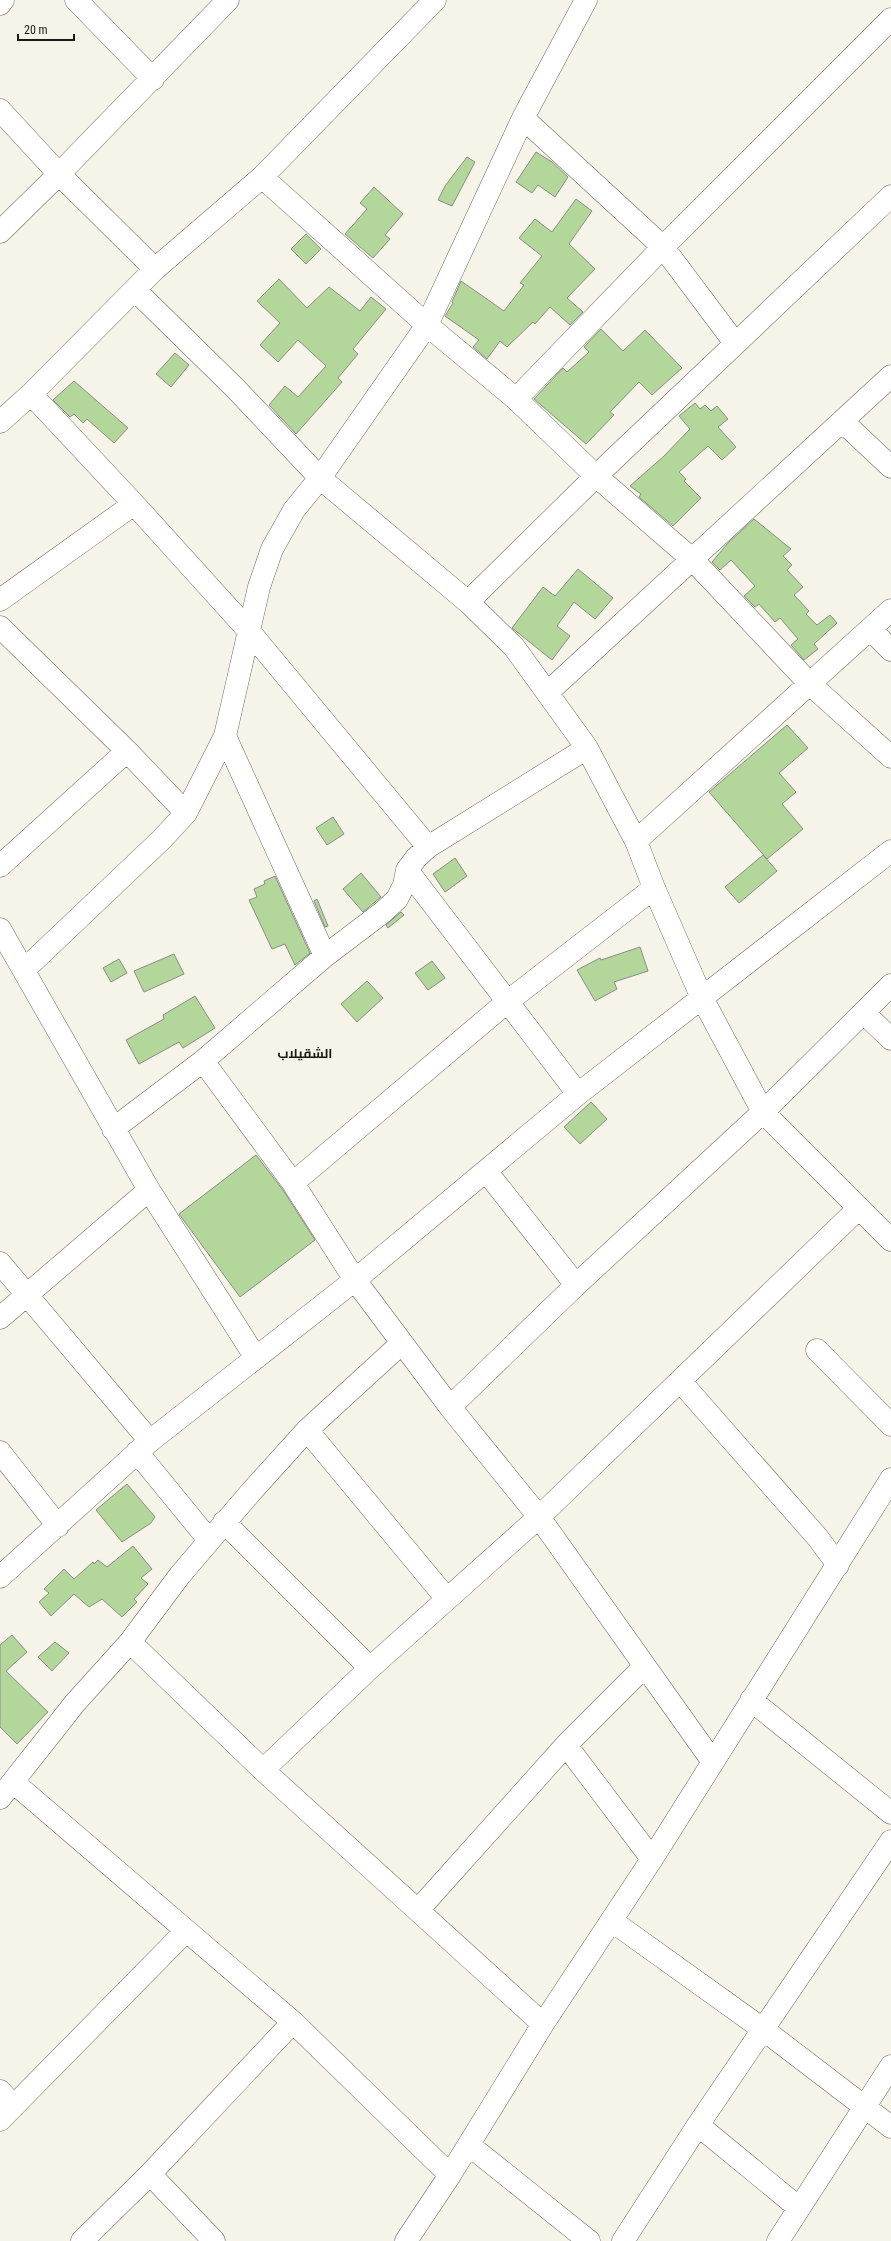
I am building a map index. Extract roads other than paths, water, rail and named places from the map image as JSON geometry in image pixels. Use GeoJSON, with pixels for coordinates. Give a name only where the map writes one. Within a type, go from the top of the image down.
{"type":"FeatureCollection","features":[{"type":"Feature","properties":{"kind":"street"},"geometry":{"type":"LineString","coordinates":[[0,4],[3,0]]}},
{"type":"Feature","properties":{"kind":"street"},"geometry":{"type":"LineString","coordinates":[[76,0],[153,79]]}},
{"type":"Feature","properties":{"kind":"street"},"geometry":{"type":"LineString","coordinates":[[0,232],[153,79],[228,0]]}},
{"type":"Feature","properties":{"kind":"street"},"geometry":{"type":"LineString","coordinates":[[0,422],[31,394],[72,351],[136,291],[155,269],[262,177],[435,0]]}},
{"type":"Feature","properties":{"kind":"street"},"geometry":{"type":"LineString","coordinates":[[24,970],[162,839],[186,813],[225,736],[243,664],[259,587],[272,549],[294,510],[320,478],[427,325],[523,118],[586,0]]}},
{"type":"Feature","properties":{"kind":"street"},"geometry":{"type":"LineString","coordinates":[[516,399],[663,247],[891,19]]}},
{"type":"Feature","properties":{"kind":"street"},"geometry":{"type":"LineString","coordinates":[[0,110],[59,174],[155,269]]}},
{"type":"Feature","properties":{"kind":"street"},"geometry":{"type":"LineString","coordinates":[[523,118],[663,247],[736,343]]}},
{"type":"Feature","properties":{"kind":"street"},"geometry":{"type":"LineString","coordinates":[[262,177],[427,325],[516,399],[596,476],[693,560],[810,684],[891,757]]}},
{"type":"Feature","properties":{"kind":"street"},"geometry":{"type":"LineString","coordinates":[[468,602],[596,476],[891,196]]}},
{"type":"Feature","properties":{"kind":"street"},"geometry":{"type":"LineString","coordinates":[[136,291],[236,390],[320,478],[468,602],[514,647],[586,748],[636,841],[654,888],[701,996],[764,1112],[891,1240]]}},
{"type":"Feature","properties":{"kind":"street"},"geometry":{"type":"LineString","coordinates":[[548,693],[891,376]]}},
{"type":"Feature","properties":{"kind":"street"},"geometry":{"type":"LineString","coordinates":[[31,394],[134,504],[249,631],[428,847]]}},
{"type":"Feature","properties":{"kind":"street"},"geometry":{"type":"LineString","coordinates":[[842,421],[891,467]]}},
{"type":"Feature","properties":{"kind":"street"},"geometry":{"type":"LineString","coordinates":[[0,600],[134,504]]}},
{"type":"Feature","properties":{"kind":"street"},"geometry":{"type":"LineString","coordinates":[[636,841],[891,610]]}},
{"type":"Feature","properties":{"kind":"street"},"geometry":{"type":"LineString","coordinates":[[0,627],[127,751],[186,813]]}},
{"type":"Feature","properties":{"kind":"street"},"geometry":{"type":"LineString","coordinates":[[870,629],[891,650]]}},
{"type":"Feature","properties":{"kind":"street"},"geometry":{"type":"LineString","coordinates":[[225,736],[324,956]]}},
{"type":"Feature","properties":{"kind":"street"},"geometry":{"type":"LineString","coordinates":[[113,1129],[203,1061],[324,956],[382,912],[396,899],[404,885],[407,870],[416,858],[428,847],[586,748]]}},
{"type":"Feature","properties":{"kind":"street"},"geometry":{"type":"LineString","coordinates":[[0,866],[127,751]]}},
{"type":"Feature","properties":{"kind":"street"},"geometry":{"type":"LineString","coordinates":[[0,1577],[58,1526],[144,1446],[355,1280],[578,1094],[701,996],[891,851]]}},
{"type":"Feature","properties":{"kind":"street"},"geometry":{"type":"LineString","coordinates":[[407,870],[578,1094]]}},
{"type":"Feature","properties":{"kind":"street"},"geometry":{"type":"LineString","coordinates":[[293,1183],[507,1002],[654,888]]}},
{"type":"Feature","properties":{"kind":"street"},"geometry":{"type":"LineString","coordinates":[[1,932],[149,1190],[256,1358]]}},
{"type":"Feature","properties":{"kind":"street"},"geometry":{"type":"LineString","coordinates":[[450,1407],[576,1285],[764,1112],[891,985]]}},
{"type":"Feature","properties":{"kind":"street"},"geometry":{"type":"LineString","coordinates":[[864,1013],[891,1040]]}},
{"type":"Feature","properties":{"kind":"street"},"geometry":{"type":"LineString","coordinates":[[203,1061],[293,1183],[355,1280],[450,1407],[539,1517],[644,1667],[713,1762]]}},
{"type":"Feature","properties":{"kind":"street"},"geometry":{"type":"LineString","coordinates":[[486,1171],[576,1285]]}},
{"type":"Feature","properties":{"kind":"street"},"geometry":{"type":"LineString","coordinates":[[0,1318],[149,1190]]}},
{"type":"Feature","properties":{"kind":"street"},"geometry":{"type":"LineString","coordinates":[[263,1770],[370,1668],[539,1517],[859,1208]]}},
{"type":"Feature","properties":{"kind":"street"},"geometry":{"type":"LineString","coordinates":[[0,1263],[27,1294],[144,1446],[209,1540]]}},
{"type":"Feature","properties":{"kind":"street"},"geometry":{"type":"LineString","coordinates":[[402,1343],[307,1430],[224,1522],[130,1642],[75,1703],[6,1790],[186,1931],[293,2022],[450,2175]]}},
{"type":"Feature","properties":{"kind":"street"},"geometry":{"type":"LineString","coordinates":[[817,1350],[891,1425]]}},
{"type":"Feature","properties":{"kind":"street"},"geometry":{"type":"LineString","coordinates":[[680,1381],[818,1538],[838,1565]]}},
{"type":"Feature","properties":{"kind":"street"},"geometry":{"type":"LineString","coordinates":[[307,1430],[446,1599]]}},
{"type":"Feature","properties":{"kind":"street"},"geometry":{"type":"LineString","coordinates":[[0,1452],[58,1526]]}},
{"type":"Feature","properties":{"kind":"street"},"geometry":{"type":"LineString","coordinates":[[406,2241],[469,2145],[543,2024],[612,1921],[751,1700],[889,1488]]}},
{"type":"Feature","properties":{"kind":"street"},"geometry":{"type":"LineString","coordinates":[[224,1522],[370,1668]]}},
{"type":"Feature","properties":{"kind":"street"},"geometry":{"type":"LineString","coordinates":[[130,1642],[263,1770],[419,1909],[543,2024]]}},
{"type":"Feature","properties":{"kind":"street"},"geometry":{"type":"LineString","coordinates":[[419,1909],[566,1745],[644,1667]]}},
{"type":"Feature","properties":{"kind":"street"},"geometry":{"type":"LineString","coordinates":[[751,1700],[891,1813]]}},
{"type":"Feature","properties":{"kind":"street"},"geometry":{"type":"LineString","coordinates":[[566,1745],[652,1859]]}},
{"type":"Feature","properties":{"kind":"street"},"geometry":{"type":"LineString","coordinates":[[623,2241],[698,2125],[891,1841]]}},
{"type":"Feature","properties":{"kind":"street"},"geometry":{"type":"LineString","coordinates":[[612,1921],[764,2030],[891,2127]]}},
{"type":"Feature","properties":{"kind":"street"},"geometry":{"type":"LineString","coordinates":[[5,2105],[186,1931]]}},
{"type":"Feature","properties":{"kind":"street"},"geometry":{"type":"LineString","coordinates":[[82,2241],[150,2174],[293,2022]]}},
{"type":"Feature","properties":{"kind":"street"},"geometry":{"type":"LineString","coordinates":[[778,2241],[863,2107],[891,2066]]}},
{"type":"Feature","properties":{"kind":"street"},"geometry":{"type":"LineString","coordinates":[[698,2125],[799,2208]]}},
{"type":"Feature","properties":{"kind":"street"},"geometry":{"type":"LineString","coordinates":[[469,2145],[589,2241]]}},
{"type":"Feature","properties":{"kind":"street"},"geometry":{"type":"LineString","coordinates":[[150,2174],[214,2241]]}},
{"type":"Feature","properties":{"kind":"district","name":"الشقيلاب"},"geometry":{"type":"Point","coordinates":[305,1053]}}]}
